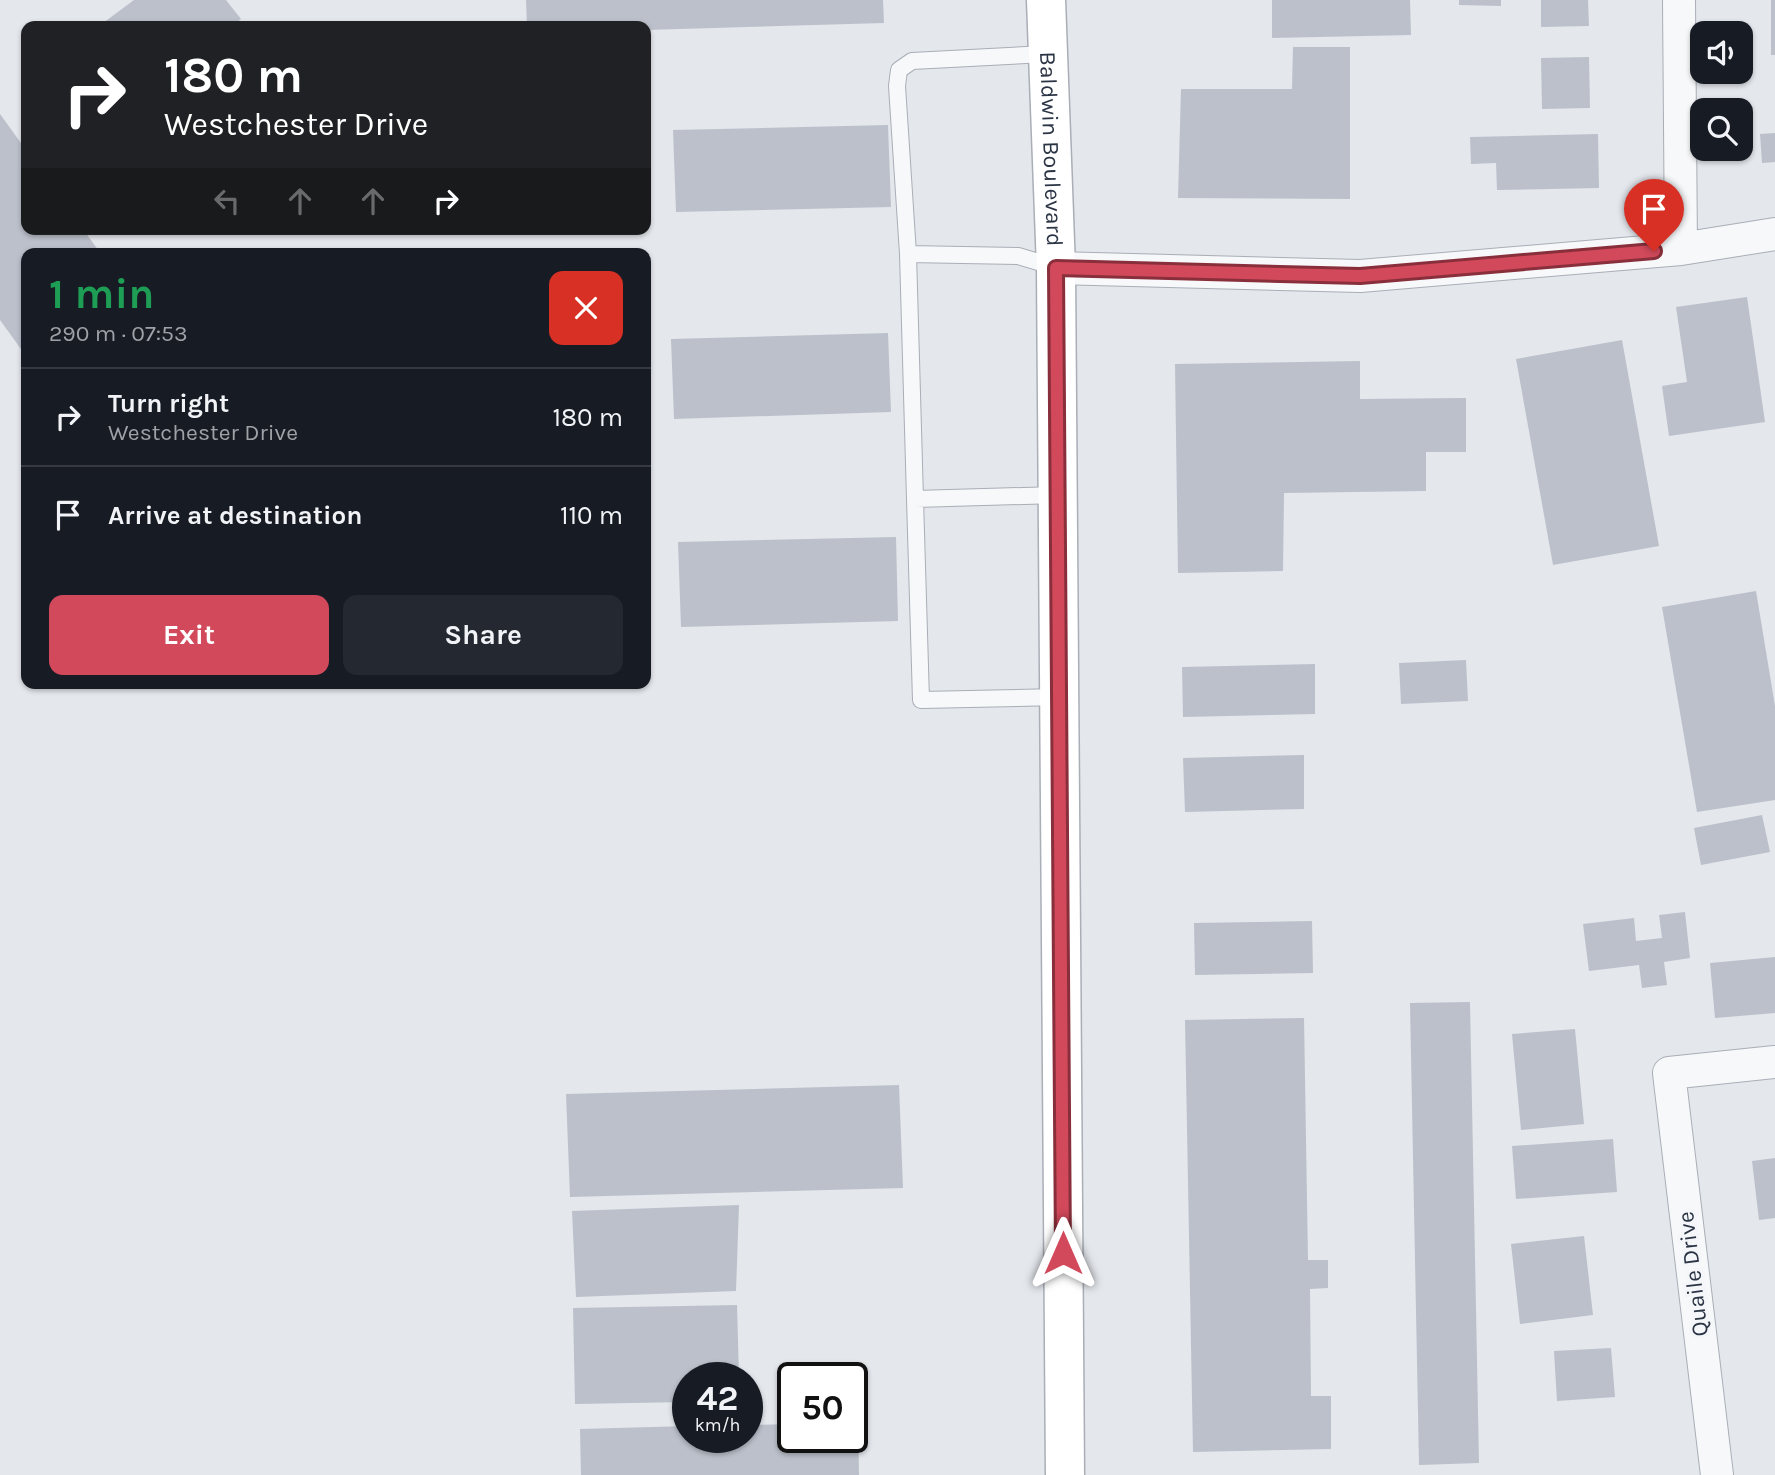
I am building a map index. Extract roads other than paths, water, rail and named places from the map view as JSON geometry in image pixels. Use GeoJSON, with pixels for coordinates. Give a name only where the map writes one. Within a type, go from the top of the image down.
{"type":"FeatureCollection","features":[{"type":"Feature","properties":{"kind":"main road","name":"Baldwin Boulevard"},"geometry":{"type":"LineString","coordinates":[[1046,0],[1056,268],[1065,1475]]}},
{"type":"Feature","properties":{"kind":"street"},"geometry":{"type":"LineString","coordinates":[[1679,0],[1681,249]]}},
{"type":"Feature","properties":{"kind":"street"},"geometry":{"type":"LineString","coordinates":[[1056,268],[1360,276],[1681,249],[1775,234]]}},
{"type":"Feature","properties":{"kind":"street","name":"Quaile Drive"},"geometry":{"type":"LineString","coordinates":[[1717,1475],[1669,1073],[1775,1062]]}},
{"type":"Feature","properties":{"kind":"lane"},"geometry":{"type":"LineString","coordinates":[[1047,54],[912,61],[899,70],[897,86],[908,254],[921,700],[1059,697]]}},
{"type":"Feature","properties":{"kind":"lane"},"geometry":{"type":"LineString","coordinates":[[908,254],[1018,256],[1056,268]]}},
{"type":"Feature","properties":{"kind":"lane"},"geometry":{"type":"LineString","coordinates":[[915,499],[1057,495]]}}]}
